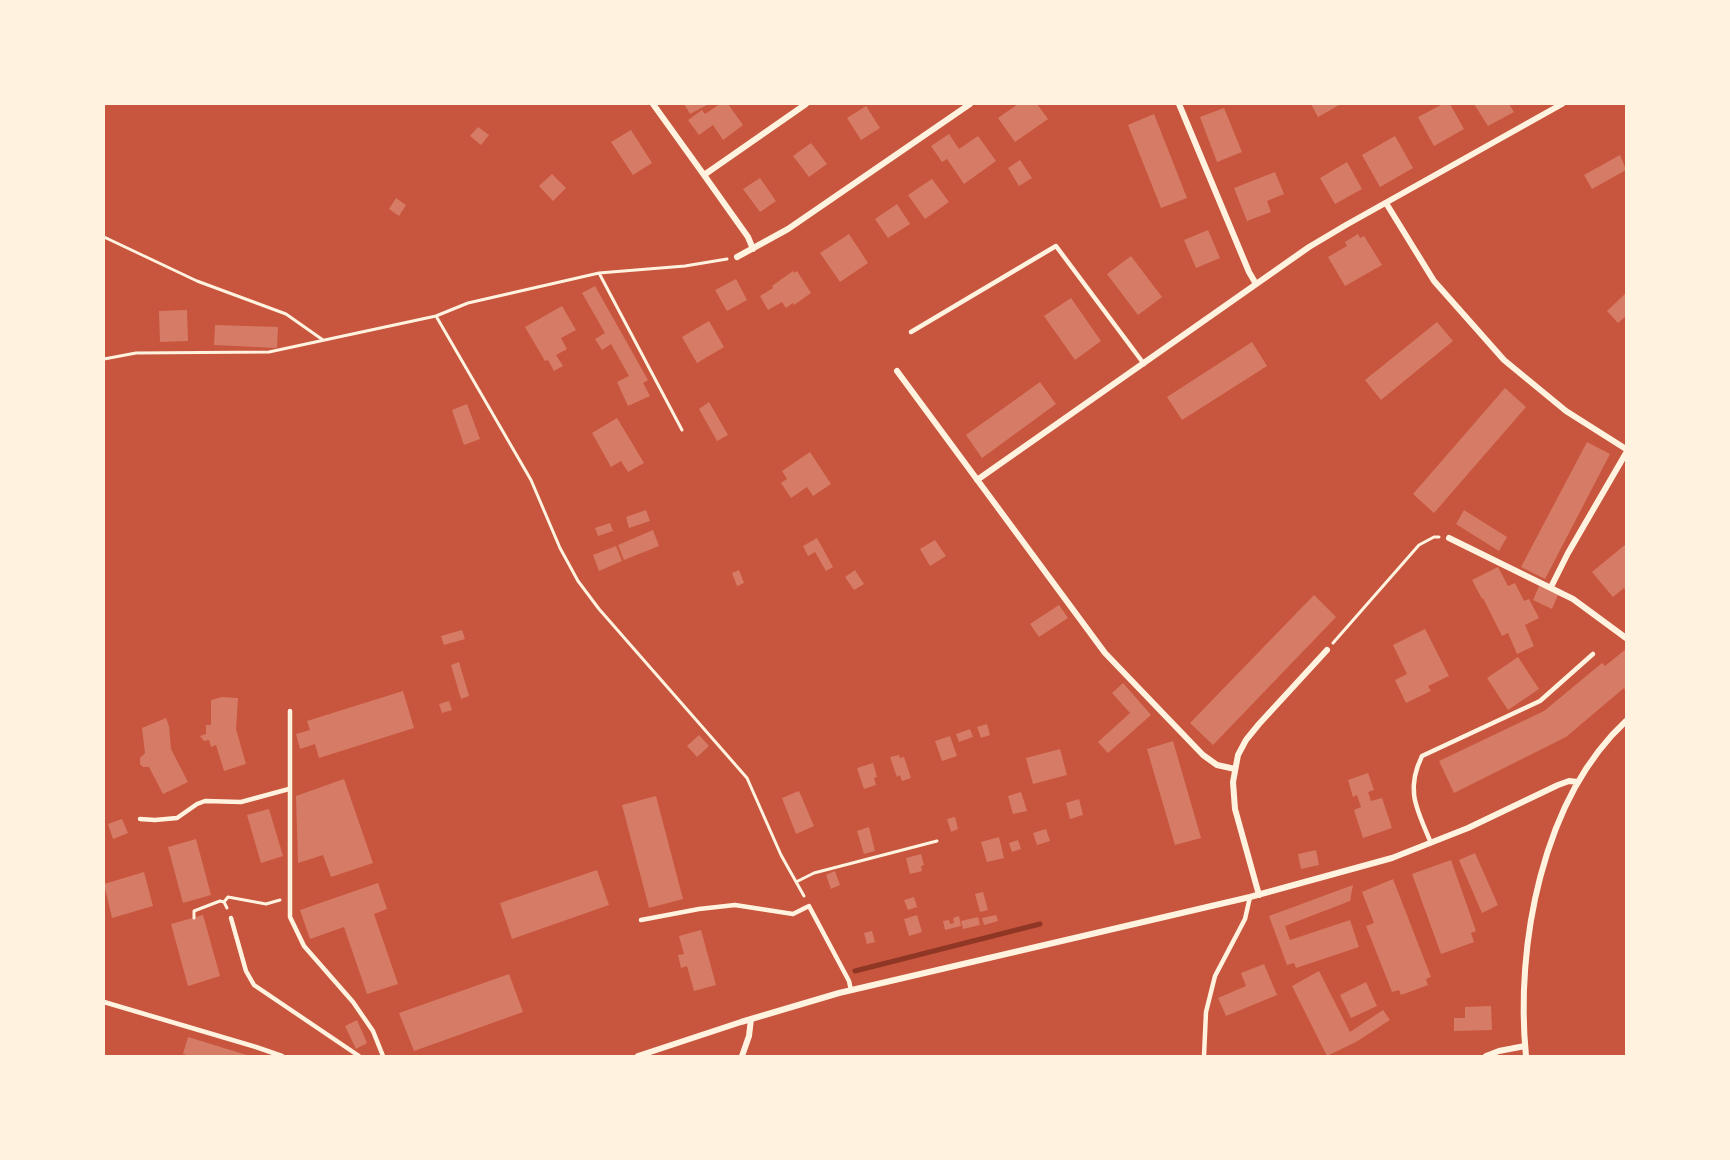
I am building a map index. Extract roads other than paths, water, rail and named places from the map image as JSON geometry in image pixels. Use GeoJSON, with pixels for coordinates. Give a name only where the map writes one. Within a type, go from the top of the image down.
{"type":"FeatureCollection","features":[{"type":"Feature","properties":{"kind":"street"},"geometry":{"type":"LineString","coordinates":[[653,104],[748,237],[753,249]]}},
{"type":"Feature","properties":{"kind":"street"},"geometry":{"type":"LineString","coordinates":[[704,175],[806,104]]}},
{"type":"Feature","properties":{"kind":"street"},"geometry":{"type":"LineString","coordinates":[[737,257],[788,229],[970,104]]}},
{"type":"Feature","properties":{"kind":"street"},"geometry":{"type":"LineString","coordinates":[[1179,104],[1256,284]]}},
{"type":"Feature","properties":{"kind":"street"},"geometry":{"type":"LineString","coordinates":[[977,480],[1309,247],[1562,104]]}},
{"type":"Feature","properties":{"kind":"street"},"geometry":{"type":"LineString","coordinates":[[1386,203],[1434,281],[1504,360],[1566,411],[1626,451],[1551,587]]}},
{"type":"Feature","properties":{"kind":"street"},"geometry":{"type":"LineString","coordinates":[[897,371],[1105,653],[1205,757],[1217,765],[1235,769]]}},
{"type":"Feature","properties":{"kind":"street"},"geometry":{"type":"LineString","coordinates":[[1449,538],[1582,604],[1626,638]]}},
{"type":"Feature","properties":{"kind":"street"},"geometry":{"type":"LineString","coordinates":[[1259,895],[1235,809],[1233,790],[1240,750],[1246,740],[1327,650]]}},
{"type":"Feature","properties":{"kind":"street"},"geometry":{"type":"LineString","coordinates":[[1526,1056],[1524,979],[1531,919],[1549,850],[1578,782],[1597,752],[1626,721]]}},
{"type":"Feature","properties":{"kind":"street"},"geometry":{"type":"LineString","coordinates":[[638,1056],[751,1019],[851,990],[1259,895],[1392,858],[1475,825],[1558,785],[1578,782]]}},
{"type":"Feature","properties":{"kind":"street"},"geometry":{"type":"LineString","coordinates":[[741,1056],[751,1019]]}},
{"type":"Feature","properties":{"kind":"street"},"geometry":{"type":"LineString","coordinates":[[1486,1056],[1525,1046]]}},
{"type":"Feature","properties":{"kind":"lane"},"geometry":{"type":"LineString","coordinates":[[911,332],[1056,246],[1144,364]]}},
{"type":"Feature","properties":{"kind":"lane"},"geometry":{"type":"LineString","coordinates":[[1431,843],[1412,796],[1415,770],[1422,756],[1540,701],[1593,654]]}},
{"type":"Feature","properties":{"kind":"lane"},"geometry":{"type":"LineString","coordinates":[[290,711],[290,917],[304,946],[353,1002],[373,1031],[383,1056]]}},
{"type":"Feature","properties":{"kind":"lane"},"geometry":{"type":"LineString","coordinates":[[140,819],[177,818],[205,801],[241,802],[289,789]]}},
{"type":"Feature","properties":{"kind":"lane"},"geometry":{"type":"LineString","coordinates":[[1204,1056],[1206,1012],[1215,976],[1245,919],[1250,897]]}},
{"type":"Feature","properties":{"kind":"lane"},"geometry":{"type":"LineString","coordinates":[[641,920],[735,905],[793,914],[809,906],[849,981],[851,990]]}},
{"type":"Feature","properties":{"kind":"lane"},"geometry":{"type":"LineString","coordinates":[[231,918],[244,966],[254,985],[359,1056]]}},
{"type":"Feature","properties":{"kind":"lane"},"geometry":{"type":"LineString","coordinates":[[104,1002],[282,1056]]}},
{"type":"Feature","properties":{"kind":"waterway"},"geometry":{"type":"LineString","coordinates":[[855,971],[1040,924]]}}]}
